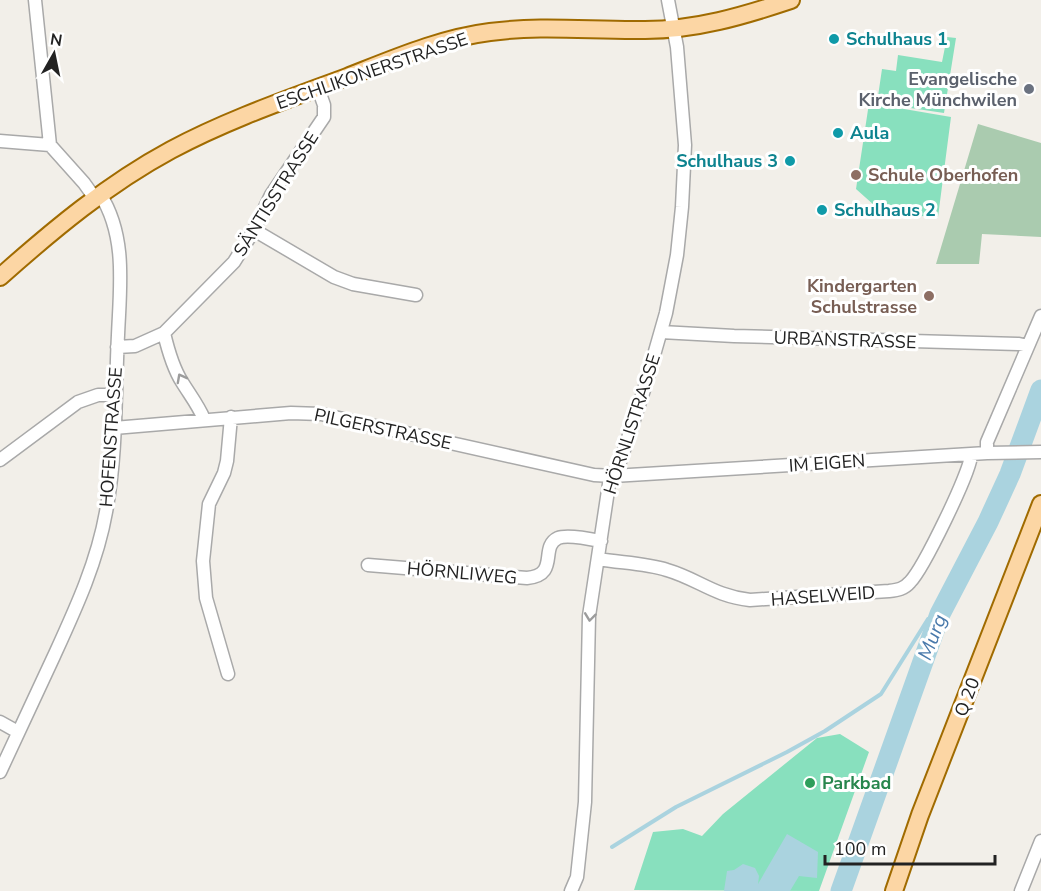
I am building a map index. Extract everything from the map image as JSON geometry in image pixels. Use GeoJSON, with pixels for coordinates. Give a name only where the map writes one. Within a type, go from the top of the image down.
{"type":"FeatureCollection","features":[{"type":"Feature","properties":{"kind":"main road","name":"ESCHLIKONERSTRASSE"},"geometry":{"type":"LineString","coordinates":[[0,277],[97,196],[172,149],[228,122],[415,52],[489,32],[530,28],[673,29],[733,18],[791,0]]}},
{"type":"Feature","properties":{"kind":"main road","name":"Q 20"},"geometry":{"type":"LineString","coordinates":[[894,891],[920,815],[1041,504]]}},
{"type":"Feature","properties":{"kind":"street"},"geometry":{"type":"LineString","coordinates":[[0,141],[50,145],[35,0]]}},
{"type":"Feature","properties":{"kind":"street","name":"HÖRNLISTRASSE"},"geometry":{"type":"LineString","coordinates":[[571,891],[577,877],[585,802],[588,636],[609,484],[634,422],[661,332],[675,270],[684,173],[683,107],[677,47],[668,0]]}},
{"type":"Feature","properties":{"kind":"street","name":"SÄNTISSTRASSE"},"geometry":{"type":"LineString","coordinates":[[117,347],[135,346],[164,333],[234,262],[254,230],[271,195],[324,117],[324,105],[318,88]]}},
{"type":"Feature","properties":{"kind":"street","name":"HOFENSTRASSE"},"geometry":{"type":"LineString","coordinates":[[0,772],[68,625],[98,548],[106,512],[114,428],[120,277],[118,236],[113,218],[97,196],[50,145]]}},
{"type":"Feature","properties":{"kind":"street"},"geometry":{"type":"LineString","coordinates":[[254,230],[334,277],[353,284],[417,295]]}},
{"type":"Feature","properties":{"kind":"street"},"geometry":{"type":"LineString","coordinates":[[987,453],[987,442],[1041,316]]}},
{"type":"Feature","properties":{"kind":"street","name":"URBANSTRASSE"},"geometry":{"type":"LineString","coordinates":[[661,332],[1028,346]]}},
{"type":"Feature","properties":{"kind":"street"},"geometry":{"type":"LineString","coordinates":[[164,333],[181,381],[196,401],[204,419]]}},
{"type":"Feature","properties":{"kind":"street"},"geometry":{"type":"LineString","coordinates":[[0,460],[78,402],[98,395],[115,395]]}},
{"type":"Feature","properties":{"kind":"street","name":"PILGERSTRASSE"},"geometry":{"type":"LineString","coordinates":[[114,428],[231,417],[291,413],[321,414],[594,475],[613,476]]}},
{"type":"Feature","properties":{"kind":"street"},"geometry":{"type":"LineString","coordinates":[[228,674],[206,598],[203,561],[209,504],[224,473],[231,417]]}},
{"type":"Feature","properties":{"kind":"street","name":"IM EIGEN"},"geometry":{"type":"LineString","coordinates":[[613,476],[987,453],[1038,452]]}},
{"type":"Feature","properties":{"kind":"street","name":"HASELWEID"},"geometry":{"type":"LineString","coordinates":[[598,559],[668,570],[718,593],[750,600],[903,589],[918,570],[954,501],[969,470],[971,454]]}},
{"type":"Feature","properties":{"kind":"street","name":"HÖRNLIWEG"},"geometry":{"type":"LineString","coordinates":[[368,565],[537,577],[544,572],[553,543],[558,538],[601,540]]}},
{"type":"Feature","properties":{"kind":"street"},"geometry":{"type":"LineString","coordinates":[[0,722],[18,732]]}},
{"type":"Feature","properties":{"kind":"street"},"geometry":{"type":"LineString","coordinates":[[1021,891],[1041,840]]}},
{"type":"Feature","properties":{"kind":"green space"},"geometry":{"type":"Polygon","coordinates":[[[947,37],[956,38],[944,113],[877,103],[882,69],[896,71],[898,55],[942,62],[947,37]]]}},
{"type":"Feature","properties":{"kind":"green space"},"geometry":{"type":"Polygon","coordinates":[[[869,103],[951,117],[938,217],[884,214],[856,189],[869,103]]]}},
{"type":"Feature","properties":{"kind":"green space"},"geometry":{"type":"Polygon","coordinates":[[[978,124],[1041,143],[1041,237],[982,234],[979,264],[936,264],[978,124]]]}},
{"type":"Feature","properties":{"kind":"green space","name":"Parkbad"},"geometry":{"type":"Polygon","coordinates":[[[840,734],[869,752],[819,891],[634,890],[653,832],[683,829],[702,836],[723,814],[817,738],[840,734]]]}},
{"type":"Feature","properties":{"kind":"water"},"geometry":{"type":"Polygon","coordinates":[[[787,834],[818,852],[817,878],[799,876],[790,891],[724,891],[727,871],[734,870],[743,864],[755,868],[759,876],[758,884],[787,834]]]}},
{"type":"Feature","properties":{"kind":"waterway","name":"Murg"},"geometry":{"type":"LineString","coordinates":[[841,891],[940,614],[1010,474],[1041,390]]}},
{"type":"Feature","properties":{"kind":"waterway"},"geometry":{"type":"LineString","coordinates":[[612,847],[676,807],[825,731],[881,694],[928,619],[939,618]]}},
{"type":"Feature","properties":{"kind":"place","name":"Schulhaus 1"},"geometry":{"type":"Point","coordinates":[834,39]}},
{"type":"Feature","properties":{"kind":"place","name":"Evangelische Kirche Münchwilen"},"geometry":{"type":"Point","coordinates":[1029,89]}},
{"type":"Feature","properties":{"kind":"place","name":"Aula"},"geometry":{"type":"Point","coordinates":[838,133]}},
{"type":"Feature","properties":{"kind":"place","name":"Schulhaus 3"},"geometry":{"type":"Point","coordinates":[790,161]}},
{"type":"Feature","properties":{"kind":"place","name":"Schule Oberhofen"},"geometry":{"type":"Point","coordinates":[856,175]}},
{"type":"Feature","properties":{"kind":"place","name":"Schulhaus 2"},"geometry":{"type":"Point","coordinates":[822,210]}},
{"type":"Feature","properties":{"kind":"place","name":"Kindergarten Schulstrasse"},"geometry":{"type":"Point","coordinates":[929,296]}},
{"type":"Feature","properties":{"kind":"place","name":"Parkbad"},"geometry":{"type":"Point","coordinates":[810,783]}}]}
